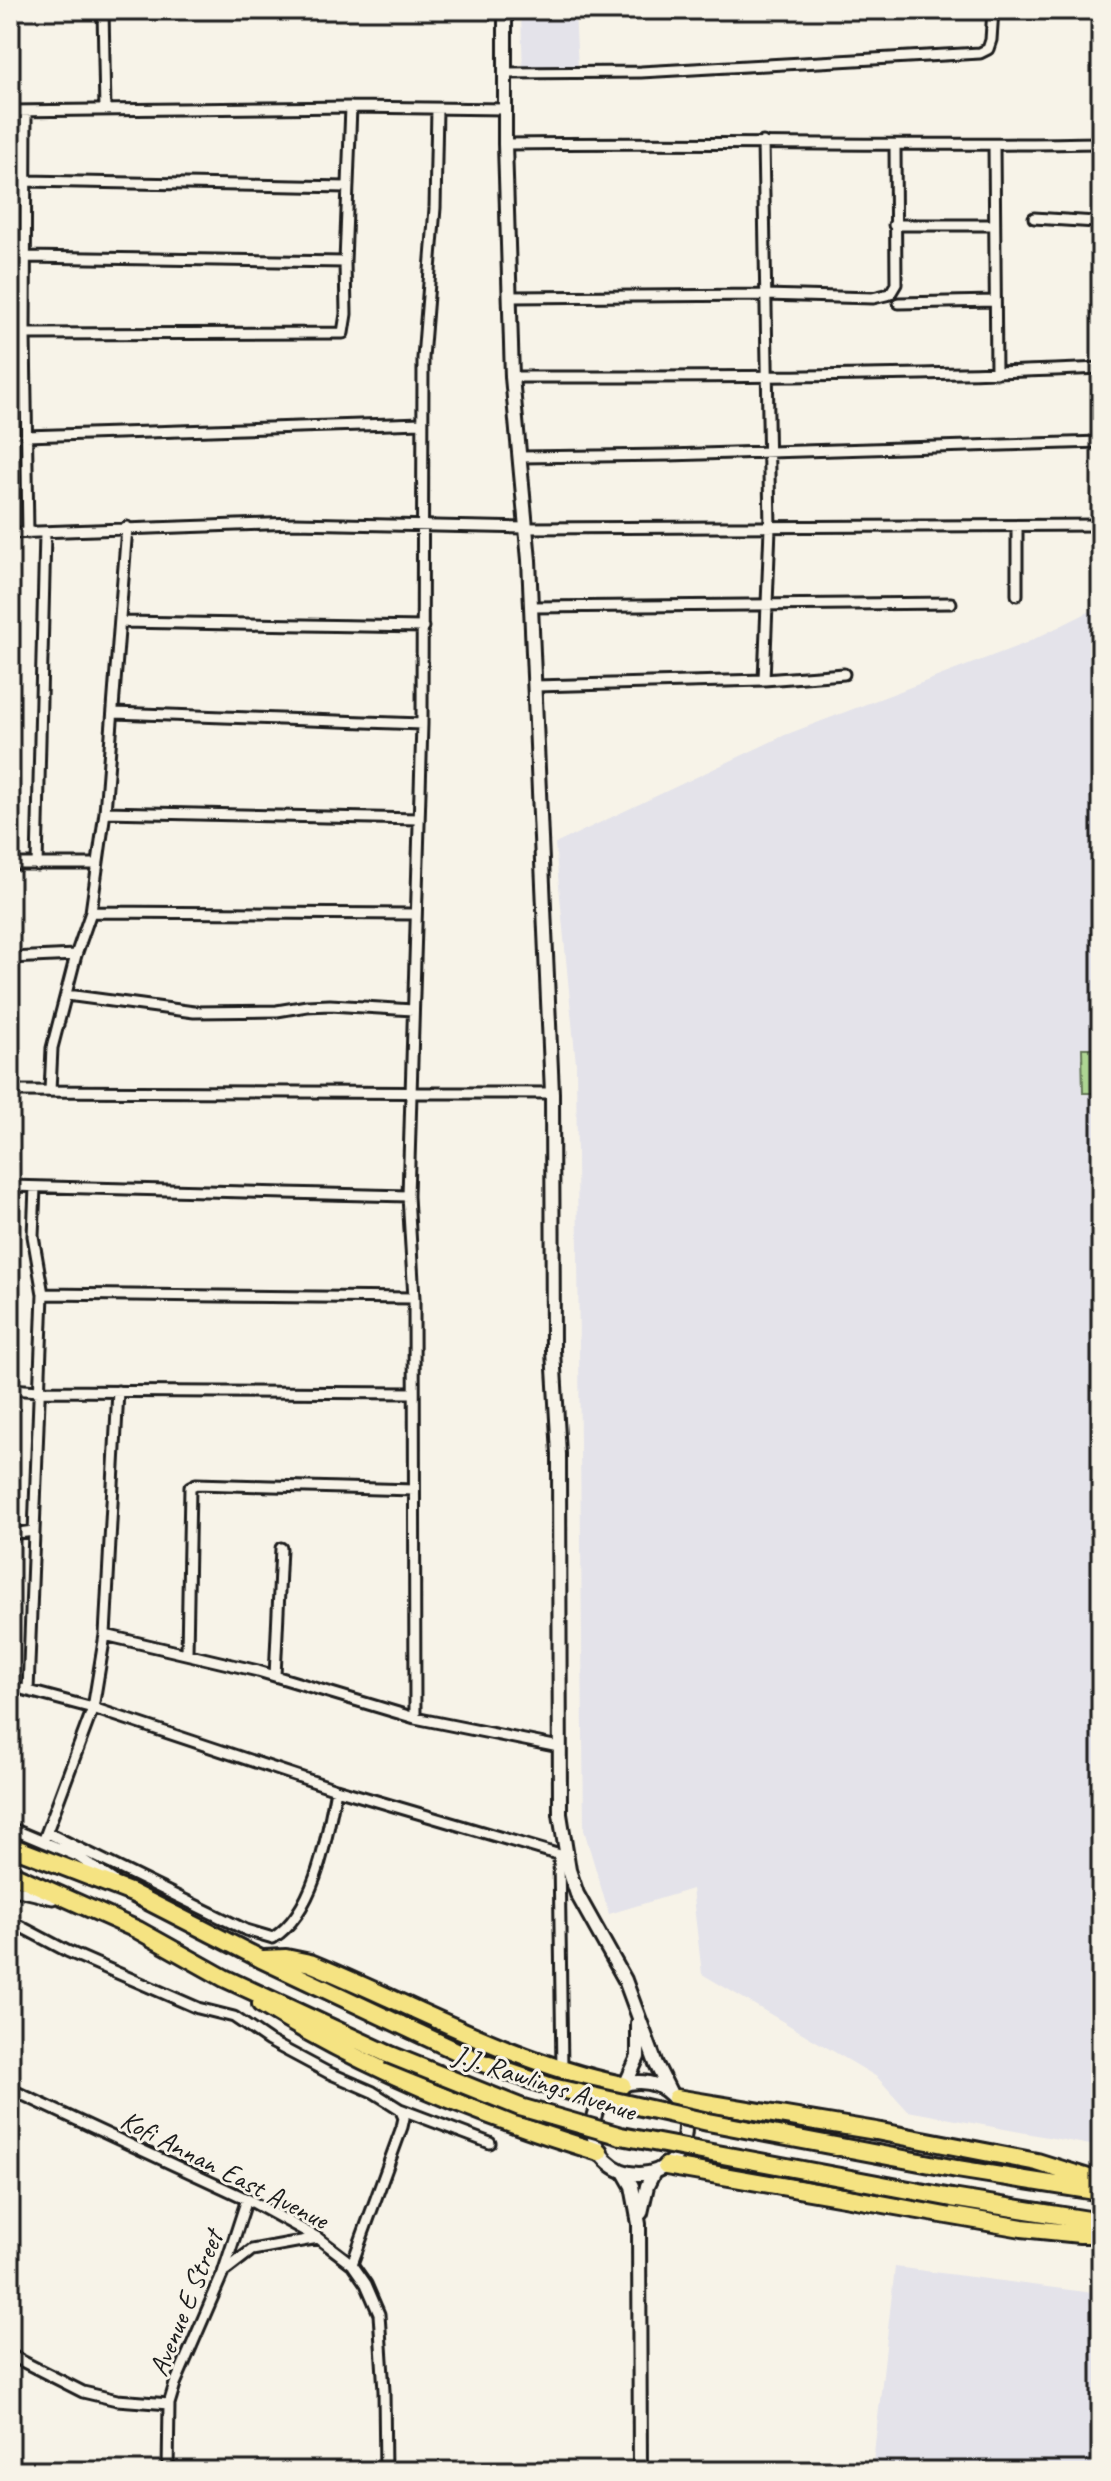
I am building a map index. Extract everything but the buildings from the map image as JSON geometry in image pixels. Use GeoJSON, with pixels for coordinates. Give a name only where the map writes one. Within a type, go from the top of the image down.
{"type":"FeatureCollection","features":[{"type":"Feature","properties":{"kind":"highway","name":"J.J. Rawlings Avenue"},"geometry":{"type":"LineString","coordinates":[[10,1846],[132,1893],[261,1959],[516,2076],[624,2105],[957,2169],[1101,2192]]}},
{"type":"Feature","properties":{"kind":"highway","name":"J.J. Rawlings Avenue"},"geometry":{"type":"LineString","coordinates":[[10,1873],[138,1930],[224,1978],[388,2054],[520,2107],[621,2136],[952,2198],[1101,2222]]}},
{"type":"Feature","properties":{"kind":"highway"},"geometry":{"type":"LineString","coordinates":[[261,1959],[286,1958],[310,1963],[493,2044],[562,2069],[624,2084]]}},
{"type":"Feature","properties":{"kind":"highway"},"geometry":{"type":"LineString","coordinates":[[224,1978],[303,2031],[412,2085],[480,2114],[599,2152]]}},
{"type":"Feature","properties":{"kind":"highway"},"geometry":{"type":"LineString","coordinates":[[673,2095],[1037,2162],[1101,2182]]}},
{"type":"Feature","properties":{"kind":"highway"},"geometry":{"type":"LineString","coordinates":[[660,2169],[1022,2228],[1101,2234]]}},
{"type":"Feature","properties":{"kind":"street"},"geometry":{"type":"LineString","coordinates":[[103,10],[105,110]]}},
{"type":"Feature","properties":{"kind":"street"},"geometry":{"type":"LineString","coordinates":[[505,10],[505,144],[512,377],[527,528],[552,1093],[553,1351],[559,1454],[562,2069]]}},
{"type":"Feature","properties":{"kind":"street"},"geometry":{"type":"LineString","coordinates":[[505,73],[641,72],[980,53],[988,49],[991,40],[993,10]]}},
{"type":"Feature","properties":{"kind":"street"},"geometry":{"type":"LineString","coordinates":[[25,334],[343,333],[351,107]]}},
{"type":"Feature","properties":{"kind":"street"},"geometry":{"type":"LineString","coordinates":[[10,111],[351,107],[505,109]]}},
{"type":"Feature","properties":{"kind":"street"},"geometry":{"type":"LineString","coordinates":[[415,1718],[414,1298],[408,1196],[422,724],[422,423],[435,208],[437,109]]}},
{"type":"Feature","properties":{"kind":"street"},"geometry":{"type":"LineString","coordinates":[[26,111],[28,533]]}},
{"type":"Feature","properties":{"kind":"street"},"geometry":{"type":"LineString","coordinates":[[505,144],[763,142],[895,146],[1101,143]]}},
{"type":"Feature","properties":{"kind":"street"},"geometry":{"type":"LineString","coordinates":[[763,142],[770,528],[764,680]]}},
{"type":"Feature","properties":{"kind":"street"},"geometry":{"type":"LineString","coordinates":[[994,145],[996,373]]}},
{"type":"Feature","properties":{"kind":"street"},"geometry":{"type":"LineString","coordinates":[[510,297],[765,295],[873,298],[890,294],[896,284],[895,146]]}},
{"type":"Feature","properties":{"kind":"street"},"geometry":{"type":"LineString","coordinates":[[26,181],[347,187]]}},
{"type":"Feature","properties":{"kind":"street"},"geometry":{"type":"LineString","coordinates":[[1034,218],[1096,222],[1101,226]]}},
{"type":"Feature","properties":{"kind":"street"},"geometry":{"type":"LineString","coordinates":[[894,225],[994,225]]}},
{"type":"Feature","properties":{"kind":"street"},"geometry":{"type":"LineString","coordinates":[[26,257],[345,262]]}},
{"type":"Feature","properties":{"kind":"street"},"geometry":{"type":"LineString","coordinates":[[899,303],[995,301]]}},
{"type":"Feature","properties":{"kind":"street"},"geometry":{"type":"LineString","coordinates":[[512,377],[766,377],[1101,368]]}},
{"type":"Feature","properties":{"kind":"street"},"geometry":{"type":"LineString","coordinates":[[26,436],[422,423]]}},
{"type":"Feature","properties":{"kind":"street"},"geometry":{"type":"LineString","coordinates":[[521,457],[1101,442]]}},
{"type":"Feature","properties":{"kind":"street"},"geometry":{"type":"LineString","coordinates":[[10,533],[295,523],[527,528],[1101,525]]}},
{"type":"Feature","properties":{"kind":"street"},"geometry":{"type":"LineString","coordinates":[[50,1091],[52,1048],[76,955],[91,912],[105,812],[127,527]]}},
{"type":"Feature","properties":{"kind":"street"},"geometry":{"type":"LineString","coordinates":[[1017,527],[1017,595]]}},
{"type":"Feature","properties":{"kind":"street"},"geometry":{"type":"LineString","coordinates":[[37,865],[45,533]]}},
{"type":"Feature","properties":{"kind":"street"},"geometry":{"type":"LineString","coordinates":[[531,607],[951,603]]}},
{"type":"Feature","properties":{"kind":"street"},"geometry":{"type":"LineString","coordinates":[[122,622],[423,627]]}},
{"type":"Feature","properties":{"kind":"street"},"geometry":{"type":"LineString","coordinates":[[535,686],[764,680],[844,674]]}},
{"type":"Feature","properties":{"kind":"street"},"geometry":{"type":"LineString","coordinates":[[114,713],[422,724]]}},
{"type":"Feature","properties":{"kind":"street"},"geometry":{"type":"LineString","coordinates":[[105,812],[418,819]]}},
{"type":"Feature","properties":{"kind":"street"},"geometry":{"type":"LineString","coordinates":[[10,864],[97,864]]}},
{"type":"Feature","properties":{"kind":"street"},"geometry":{"type":"LineString","coordinates":[[91,912],[416,914]]}},
{"type":"Feature","properties":{"kind":"street"},"geometry":{"type":"LineString","coordinates":[[10,958],[76,955]]}},
{"type":"Feature","properties":{"kind":"street"},"geometry":{"type":"LineString","coordinates":[[67,995],[194,1012],[277,1011],[330,1005],[413,1010]]}},
{"type":"Feature","properties":{"kind":"street"},"geometry":{"type":"LineString","coordinates":[[10,1091],[552,1093]]}},
{"type":"Feature","properties":{"kind":"street"},"geometry":{"type":"LineString","coordinates":[[10,1186],[408,1196]]}},
{"type":"Feature","properties":{"kind":"street"},"geometry":{"type":"LineString","coordinates":[[28,1691],[43,1294],[33,1236],[35,1187]]}},
{"type":"Feature","properties":{"kind":"street"},"geometry":{"type":"LineString","coordinates":[[43,1294],[414,1298]]}},
{"type":"Feature","properties":{"kind":"street"},"geometry":{"type":"LineString","coordinates":[[10,1389],[414,1393]]}},
{"type":"Feature","properties":{"kind":"street"},"geometry":{"type":"LineString","coordinates":[[46,1838],[93,1708],[105,1635],[118,1391]]}},
{"type":"Feature","properties":{"kind":"street"},"geometry":{"type":"LineString","coordinates":[[187,1653],[190,1487],[196,1484],[414,1490]]}},
{"type":"Feature","properties":{"kind":"street"},"geometry":{"type":"LineString","coordinates":[[10,1534],[34,1531]]}},
{"type":"Feature","properties":{"kind":"street"},"geometry":{"type":"LineString","coordinates":[[275,1676],[281,1548]]}},
{"type":"Feature","properties":{"kind":"street"},"geometry":{"type":"LineString","coordinates":[[105,1635],[275,1676],[415,1718],[559,1747]]}},
{"type":"Feature","properties":{"kind":"street"},"geometry":{"type":"LineString","coordinates":[[10,1686],[93,1708],[336,1789],[563,1856]]}},
{"type":"Feature","properties":{"kind":"street"},"geometry":{"type":"LineString","coordinates":[[10,1828],[46,1838],[246,1930],[273,1938],[293,1922],[317,1871],[336,1789]]}},
{"type":"Feature","properties":{"kind":"street"},"geometry":{"type":"LineString","coordinates":[[46,1838],[132,1893]]}},
{"type":"Feature","properties":{"kind":"street"},"geometry":{"type":"LineString","coordinates":[[563,1856],[577,1894],[613,1957],[637,2008],[656,2064],[683,2114],[683,2143],[676,2156],[660,2169],[647,2186],[639,2224]]}},
{"type":"Feature","properties":{"kind":"street"},"geometry":{"type":"LineString","coordinates":[[10,1889],[77,1904]]}},
{"type":"Feature","properties":{"kind":"street"},"geometry":{"type":"LineString","coordinates":[[10,1921],[67,1951],[198,2008],[234,2017],[269,2041],[373,2092],[400,2109],[490,2143]]}},
{"type":"Feature","properties":{"kind":"street"},"geometry":{"type":"LineString","coordinates":[[637,2008],[638,2057],[624,2084],[607,2095],[598,2108],[593,2123],[594,2139],[607,2161],[624,2172],[644,2174],[660,2169]]}},
{"type":"Feature","properties":{"kind":"street"},"geometry":{"type":"LineString","coordinates":[[624,2084],[649,2083],[673,2095]]}},
{"type":"Feature","properties":{"kind":"street","name":"Kofi Annan East Avenue"},"geometry":{"type":"LineString","coordinates":[[10,2089],[247,2199],[318,2238],[352,2264],[366,2284],[379,2314],[385,2471]]}},
{"type":"Feature","properties":{"kind":"street"},"geometry":{"type":"LineString","coordinates":[[352,2264],[402,2127],[404,2118],[400,2109]]}},
{"type":"Feature","properties":{"kind":"street"},"geometry":{"type":"LineString","coordinates":[[624,2172],[632,2186],[639,2224],[640,2471]]}},
{"type":"Feature","properties":{"kind":"street","name":"Avenue E Street"},"geometry":{"type":"LineString","coordinates":[[168,2471],[169,2404],[181,2368],[223,2273],[247,2199]]}},
{"type":"Feature","properties":{"kind":"street"},"geometry":{"type":"LineString","coordinates":[[223,2273],[252,2250],[318,2238]]}},
{"type":"Feature","properties":{"kind":"street"},"geometry":{"type":"LineString","coordinates":[[10,2355],[83,2392],[117,2400],[169,2404]]}},
{"type":"Feature","properties":{"kind":"shaded area"},"geometry":{"type":"Polygon","coordinates":[[[575,12],[578,68],[523,71],[521,15],[575,12]]]}},
{"type":"Feature","properties":{"kind":"shaded area"},"geometry":{"type":"Polygon","coordinates":[[[1101,606],[1101,2147],[908,2111],[877,2077],[702,1974],[692,1889],[609,1914],[584,1830],[576,1064],[555,844],[785,735],[1026,643],[1101,606]]]}},
{"type":"Feature","properties":{"kind":"shaded area"},"geometry":{"type":"Polygon","coordinates":[[[895,2267],[1101,2294],[1101,2471],[872,2471],[895,2267]]]}},
{"type":"Feature","properties":{"kind":"green space"},"geometry":{"type":"Polygon","coordinates":[[[1082,1048],[1101,1048],[1101,1093],[1083,1093],[1082,1048]]]}}]}
